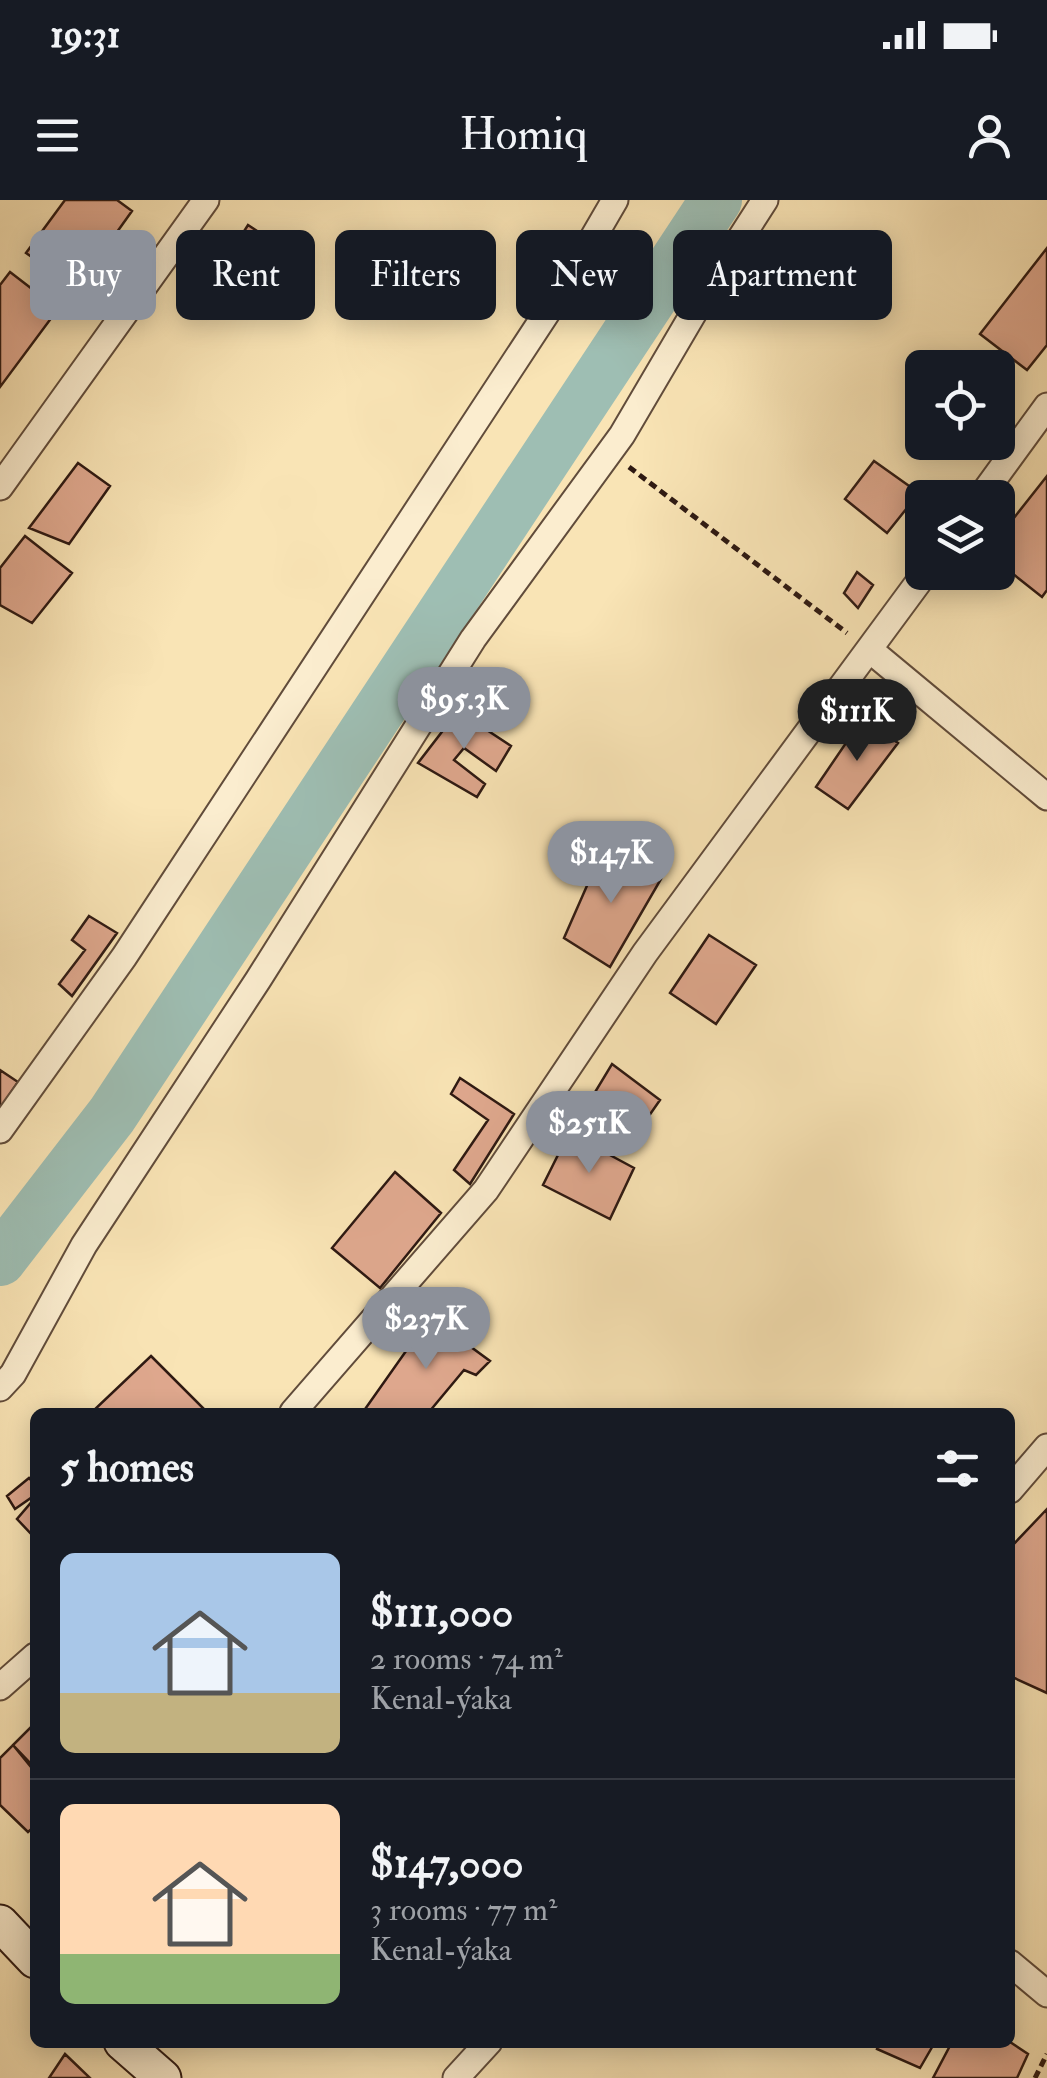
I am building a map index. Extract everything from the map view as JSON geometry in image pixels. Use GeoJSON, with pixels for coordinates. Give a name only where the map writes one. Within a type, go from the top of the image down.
{"type":"FeatureCollection","features":[{"type":"Feature","properties":{"kind":"street"},"geometry":{"type":"LineString","coordinates":[[0,487],[206,200]]}},
{"type":"Feature","properties":{"kind":"street"},"geometry":{"type":"LineString","coordinates":[[0,1130],[135,941],[569,279],[616,200]]}},
{"type":"Feature","properties":{"kind":"street"},"geometry":{"type":"LineString","coordinates":[[0,1388],[13,1374],[84,1246],[279,948],[473,639],[610,452],[765,200]]}},
{"type":"Feature","properties":{"kind":"street"},"geometry":{"type":"LineString","coordinates":[[993,480],[1047,406]]}},
{"type":"Feature","properties":{"kind":"street"},"geometry":{"type":"LineString","coordinates":[[296,1408],[486,1190],[645,953],[913,590]]}},
{"type":"Feature","properties":{"kind":"street"},"geometry":{"type":"LineString","coordinates":[[870,650],[1047,797]]}},
{"type":"Feature","properties":{"kind":"street"},"geometry":{"type":"LineString","coordinates":[[1015,1484],[1047,1447]]}},
{"type":"Feature","properties":{"kind":"street"},"geometry":{"type":"LineString","coordinates":[[0,1687],[30,1660]]}},
{"type":"Feature","properties":{"kind":"street"},"geometry":{"type":"LineString","coordinates":[[0,1923],[30,1955]]}},
{"type":"Feature","properties":{"kind":"street"},"geometry":{"type":"LineString","coordinates":[[1015,1967],[1047,1994]]}},
{"type":"Feature","properties":{"kind":"street"},"geometry":{"type":"LineString","coordinates":[[129,2048],[163,2078]]}},
{"type":"Feature","properties":{"kind":"street"},"geometry":{"type":"LineString","coordinates":[[456,2078],[484,2048]]}},
{"type":"Feature","properties":{"kind":"path"},"geometry":{"type":"LineString","coordinates":[[610,452],[870,650]]}},
{"type":"Feature","properties":{"kind":"path"},"geometry":{"type":"LineString","coordinates":[[1036,2078],[1047,2054]]}},
{"type":"Feature","properties":{"kind":"building"},"geometry":{"type":"Polygon","coordinates":[[[65,200],[117,200],[132,211],[118,230],[43,230],[65,200]]]}},
{"type":"Feature","properties":{"kind":"building"},"geometry":{"type":"Polygon","coordinates":[[[1047,248],[1047,345],[1027,370],[1015,361],[1015,350],[1001,350],[980,334],[1047,248]]]}},
{"type":"Feature","properties":{"kind":"building"},"geometry":{"type":"Polygon","coordinates":[[[10,272],[30,287],[30,320],[50,320],[0,387],[0,285],[10,272]]]}},
{"type":"Feature","properties":{"kind":"building"},"geometry":{"type":"Polygon","coordinates":[[[874,461],[905,483],[905,510],[887,533],[845,499],[874,461]]]}},
{"type":"Feature","properties":{"kind":"building"},"geometry":{"type":"Polygon","coordinates":[[[78,463],[110,486],[69,544],[29,528],[78,463]]]}},
{"type":"Feature","properties":{"kind":"building"},"geometry":{"type":"Polygon","coordinates":[[[1047,476],[1047,590],[1042,597],[1015,576],[1015,516],[1047,476]]]}},
{"type":"Feature","properties":{"kind":"building"},"geometry":{"type":"Polygon","coordinates":[[[25,536],[72,573],[32,623],[0,605],[0,568],[25,536]]]}},
{"type":"Feature","properties":{"kind":"building"},"geometry":{"type":"Polygon","coordinates":[[[857,572],[873,585],[858,608],[844,593],[857,572]]]}},
{"type":"Feature","properties":{"kind":"building"},"geometry":{"type":"Polygon","coordinates":[[[458,711],[511,746],[496,771],[464,748],[454,760],[485,784],[477,797],[418,763],[458,711]]]}},
{"type":"Feature","properties":{"kind":"building"},"geometry":{"type":"Polygon","coordinates":[[[863,718],[898,743],[848,809],[816,787],[863,718]]]}},
{"type":"Feature","properties":{"kind":"building"},"geometry":{"type":"Polygon","coordinates":[[[604,847],[661,879],[610,967],[564,938],[604,847]]]}},
{"type":"Feature","properties":{"kind":"building"},"geometry":{"type":"Polygon","coordinates":[[[89,916],[117,933],[72,996],[59,984],[85,950],[72,940],[89,916]]]}},
{"type":"Feature","properties":{"kind":"building"},"geometry":{"type":"Polygon","coordinates":[[[709,935],[756,965],[716,1024],[670,993],[709,935]]]}},
{"type":"Feature","properties":{"kind":"building"},"geometry":{"type":"Polygon","coordinates":[[[612,1064],[660,1100],[630,1143],[583,1112],[612,1064]]]}},
{"type":"Feature","properties":{"kind":"building"},"geometry":{"type":"Polygon","coordinates":[[[0,1070],[18,1082],[0,1109],[0,1070]]]}},
{"type":"Feature","properties":{"kind":"building"},"geometry":{"type":"Polygon","coordinates":[[[460,1078],[514,1114],[470,1184],[454,1170],[488,1120],[451,1094],[460,1078]]]}},
{"type":"Feature","properties":{"kind":"building"},"geometry":{"type":"Polygon","coordinates":[[[569,1133],[634,1168],[610,1219],[543,1185],[569,1133]]]}},
{"type":"Feature","properties":{"kind":"building"},"geometry":{"type":"Polygon","coordinates":[[[395,1172],[441,1213],[380,1288],[332,1248],[395,1172]]]}},
{"type":"Feature","properties":{"kind":"building"},"geometry":{"type":"Polygon","coordinates":[[[430,1317],[490,1361],[476,1375],[464,1370],[432,1408],[366,1408],[430,1317]]]}},
{"type":"Feature","properties":{"kind":"building"},"geometry":{"type":"Polygon","coordinates":[[[151,1356],[203,1408],[96,1408],[151,1356]]]}},
{"type":"Feature","properties":{"kind":"building"},"geometry":{"type":"Polygon","coordinates":[[[30,1479],[30,1498],[15,1509],[7,1496],[30,1479]]]}},
{"type":"Feature","properties":{"kind":"building"},"geometry":{"type":"Polygon","coordinates":[[[30,1504],[30,1533],[17,1519],[30,1504]]]}},
{"type":"Feature","properties":{"kind":"building"},"geometry":{"type":"Polygon","coordinates":[[[1047,1509],[1047,1693],[1015,1678],[1015,1543],[1047,1509]]]}},
{"type":"Feature","properties":{"kind":"building"},"geometry":{"type":"Polygon","coordinates":[[[30,1728],[30,1763],[13,1745],[30,1728]]]}},
{"type":"Feature","properties":{"kind":"building"},"geometry":{"type":"Polygon","coordinates":[[[13,1745],[30,1766],[28,1832],[0,1805],[0,1758],[13,1745]]]}},
{"type":"Feature","properties":{"kind":"building"},"geometry":{"type":"Polygon","coordinates":[[[1015,2045],[1028,2054],[1017,2078],[933,2078],[949,2048],[1015,2045]]]}},
{"type":"Feature","properties":{"kind":"building"},"geometry":{"type":"Polygon","coordinates":[[[877,2048],[932,2048],[920,2068],[877,2048]]]}},
{"type":"Feature","properties":{"kind":"building"},"geometry":{"type":"Polygon","coordinates":[[[65,2054],[90,2078],[49,2078],[65,2054]]]}},
{"type":"Feature","properties":{"kind":"waterway"},"geometry":{"type":"LineString","coordinates":[[0,1260],[112,1115],[716,200]]}}]}
